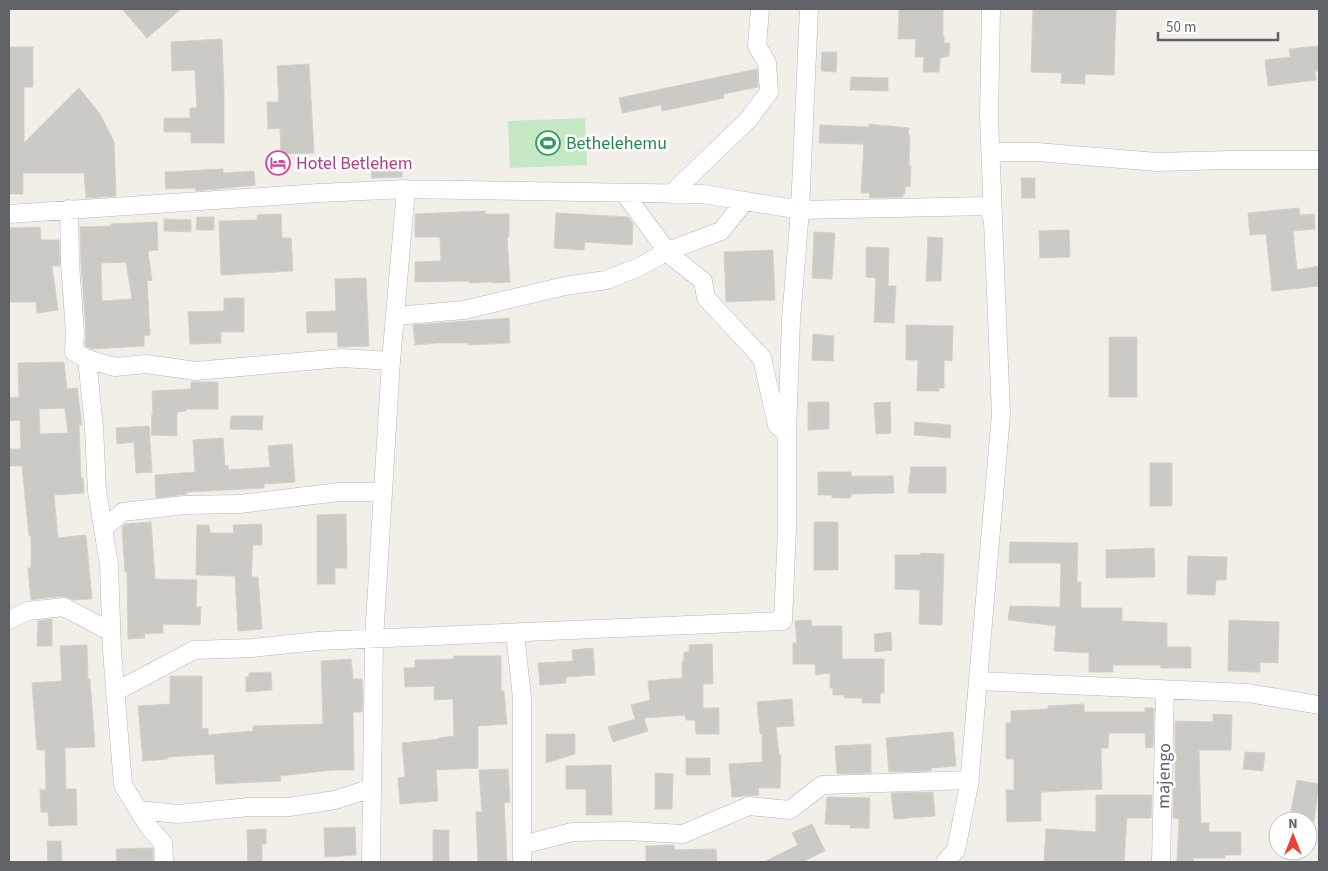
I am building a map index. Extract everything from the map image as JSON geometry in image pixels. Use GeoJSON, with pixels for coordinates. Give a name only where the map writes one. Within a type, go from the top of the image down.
{"type":"FeatureCollection","features":[{"type":"Feature","properties":{"kind":"street"},"geometry":{"type":"LineString","coordinates":[[671,194],[748,120],[769,92],[767,63],[757,46],[760,9]]}},
{"type":"Feature","properties":{"kind":"street"},"geometry":{"type":"LineString","coordinates":[[115,692],[194,650],[252,648],[318,641],[783,621],[787,529],[787,434],[791,320],[800,210],[809,9]]}},
{"type":"Feature","properties":{"kind":"street"},"geometry":{"type":"LineString","coordinates":[[954,858],[970,780],[1001,414],[990,152],[991,9]]}},
{"type":"Feature","properties":{"kind":"street"},"geometry":{"type":"LineString","coordinates":[[990,152],[1038,152],[1157,162],[1319,160]]}},
{"type":"Feature","properties":{"kind":"street"},"geometry":{"type":"LineString","coordinates":[[9,214],[406,189],[703,194],[800,210],[988,206],[993,220]]}},
{"type":"Feature","properties":{"kind":"street"},"geometry":{"type":"LineString","coordinates":[[371,862],[374,639],[392,360],[406,189]]}},
{"type":"Feature","properties":{"kind":"street"},"geometry":{"type":"LineString","coordinates":[[624,193],[670,255],[703,281],[706,298],[762,358],[777,425],[787,434]]}},
{"type":"Feature","properties":{"kind":"street"},"geometry":{"type":"LineString","coordinates":[[396,316],[464,310],[565,286],[606,280],[637,268],[668,251],[721,231],[745,201]]}},
{"type":"Feature","properties":{"kind":"street"},"geometry":{"type":"LineString","coordinates":[[69,209],[70,263],[75,332],[74,352],[86,360],[115,367],[146,364],[196,371],[342,358],[392,360]]}},
{"type":"Feature","properties":{"kind":"street"},"geometry":{"type":"LineString","coordinates":[[86,360],[94,427],[97,491],[108,565],[115,692],[123,786],[148,826],[163,844],[164,862]]}},
{"type":"Feature","properties":{"kind":"street"},"geometry":{"type":"LineString","coordinates":[[103,529],[123,512],[185,505],[239,504],[339,492],[383,492]]}},
{"type":"Feature","properties":{"kind":"street"},"geometry":{"type":"LineString","coordinates":[[9,620],[28,611],[64,608],[111,632]]}},
{"type":"Feature","properties":{"kind":"street"},"geometry":{"type":"LineString","coordinates":[[515,633],[522,698],[522,854],[572,832],[627,831],[683,834],[750,806],[790,810],[822,785],[970,780]]}},
{"type":"Feature","properties":{"kind":"street"},"geometry":{"type":"LineString","coordinates":[[979,681],[1248,693],[1319,705]]}},
{"type":"Feature","properties":{"kind":"street","name":"majengo"},"geometry":{"type":"LineString","coordinates":[[1161,862],[1165,690]]}},
{"type":"Feature","properties":{"kind":"street"},"geometry":{"type":"LineString","coordinates":[[138,810],[171,813],[248,807],[289,807],[335,800],[372,788]]}},
{"type":"Feature","properties":{"kind":"street"},"geometry":{"type":"LineString","coordinates":[[158,837],[171,813]]}},
{"type":"Feature","properties":{"kind":"green space","name":"Bethelehemu"},"geometry":{"type":"Polygon","coordinates":[[[585,118],[587,165],[510,168],[508,121],[585,118]]]}},
{"type":"Feature","properties":{"kind":"building"},"geometry":{"type":"Polygon","coordinates":[[[122,9],[181,9],[147,38],[122,9]]]}},
{"type":"Feature","properties":{"kind":"building"},"geometry":{"type":"Polygon","coordinates":[[[899,9],[943,9],[944,43],[950,43],[949,56],[940,58],[939,72],[923,72],[924,57],[915,57],[916,39],[898,39],[899,9]]]}},
{"type":"Feature","properties":{"kind":"building"},"geometry":{"type":"Polygon","coordinates":[[[1033,9],[1116,9],[1114,75],[1085,74],[1085,84],[1061,83],[1062,73],[1031,72],[1033,9]]]}},
{"type":"Feature","properties":{"kind":"building"},"geometry":{"type":"Polygon","coordinates":[[[222,39],[224,143],[191,143],[191,132],[164,132],[164,118],[190,118],[190,108],[197,108],[195,70],[172,71],[171,42],[222,39]]]}},
{"type":"Feature","properties":{"kind":"building"},"geometry":{"type":"Polygon","coordinates":[[[1318,46],[1319,71],[1315,71],[1316,80],[1268,86],[1265,60],[1290,57],[1289,49],[1318,46]]]}},
{"type":"Feature","properties":{"kind":"building"},"geometry":{"type":"Polygon","coordinates":[[[9,47],[33,47],[33,87],[24,87],[24,143],[79,88],[100,114],[114,142],[116,196],[86,198],[84,173],[23,173],[23,194],[9,194],[9,47]]]}},
{"type":"Feature","properties":{"kind":"building"},"geometry":{"type":"Polygon","coordinates":[[[822,52],[837,52],[836,72],[821,71],[822,52]]]}},
{"type":"Feature","properties":{"kind":"building"},"geometry":{"type":"Polygon","coordinates":[[[309,64],[314,153],[281,154],[280,128],[268,129],[267,102],[279,102],[277,66],[309,64]]]}},
{"type":"Feature","properties":{"kind":"building"},"geometry":{"type":"Polygon","coordinates":[[[757,69],[758,87],[723,94],[724,98],[662,111],[661,105],[622,113],[619,98],[757,69]]]}},
{"type":"Feature","properties":{"kind":"building"},"geometry":{"type":"Polygon","coordinates":[[[851,77],[888,78],[888,91],[850,90],[851,77]]]}},
{"type":"Feature","properties":{"kind":"building"},"geometry":{"type":"Polygon","coordinates":[[[869,124],[909,128],[910,187],[905,186],[903,197],[869,198],[870,193],[861,193],[864,144],[819,143],[820,125],[869,127],[869,124]]]}},
{"type":"Feature","properties":{"kind":"building"},"geometry":{"type":"Polygon","coordinates":[[[402,163],[402,177],[372,178],[371,164],[402,163]]]}},
{"type":"Feature","properties":{"kind":"building"},"geometry":{"type":"Polygon","coordinates":[[[223,169],[223,173],[254,171],[255,185],[196,191],[195,188],[166,189],[165,172],[223,169]]]}},
{"type":"Feature","properties":{"kind":"building"},"geometry":{"type":"Polygon","coordinates":[[[1021,178],[1035,178],[1035,198],[1022,198],[1021,178]]]}},
{"type":"Feature","properties":{"kind":"building"},"geometry":{"type":"Polygon","coordinates":[[[1299,208],[1300,215],[1314,214],[1315,229],[1293,231],[1297,270],[1319,266],[1319,286],[1272,291],[1266,234],[1250,235],[1248,213],[1299,208]]]}},
{"type":"Feature","properties":{"kind":"building"},"geometry":{"type":"Polygon","coordinates":[[[485,211],[485,214],[509,214],[509,237],[507,237],[510,282],[415,282],[415,262],[441,261],[440,237],[415,237],[415,214],[485,211]]]}},
{"type":"Feature","properties":{"kind":"building"},"geometry":{"type":"Polygon","coordinates":[[[556,213],[628,217],[633,223],[632,245],[585,242],[584,250],[554,248],[556,213]]]}},
{"type":"Feature","properties":{"kind":"building"},"geometry":{"type":"Polygon","coordinates":[[[281,214],[282,238],[291,238],[293,271],[221,275],[219,221],[257,220],[257,215],[281,214]]]}},
{"type":"Feature","properties":{"kind":"building"},"geometry":{"type":"Polygon","coordinates":[[[197,217],[214,217],[214,230],[196,230],[197,217]]]}},
{"type":"Feature","properties":{"kind":"building"},"geometry":{"type":"Polygon","coordinates":[[[164,219],[191,220],[191,232],[164,231],[164,219]]]}},
{"type":"Feature","properties":{"kind":"building"},"geometry":{"type":"Polygon","coordinates":[[[157,222],[158,250],[148,251],[152,280],[147,281],[150,335],[144,336],[144,346],[91,349],[85,346],[86,331],[80,227],[111,226],[111,224],[157,222]],[[126,262],[101,263],[102,301],[132,299],[126,262]]]}},
{"type":"Feature","properties":{"kind":"building"},"geometry":{"type":"Polygon","coordinates":[[[40,227],[41,240],[59,240],[60,266],[52,266],[58,310],[37,313],[36,302],[9,302],[9,228],[40,227]]]}},
{"type":"Feature","properties":{"kind":"building"},"geometry":{"type":"Polygon","coordinates":[[[1069,230],[1070,257],[1040,258],[1039,231],[1069,230]]]}},
{"type":"Feature","properties":{"kind":"building"},"geometry":{"type":"Polygon","coordinates":[[[814,232],[835,233],[832,279],[812,278],[814,232]]]}},
{"type":"Feature","properties":{"kind":"building"},"geometry":{"type":"Polygon","coordinates":[[[928,237],[943,238],[941,281],[926,281],[928,237]]]}},
{"type":"Feature","properties":{"kind":"building"},"geometry":{"type":"Polygon","coordinates":[[[866,247],[889,248],[888,286],[896,286],[894,323],[874,322],[876,278],[866,277],[866,247]]]}},
{"type":"Feature","properties":{"kind":"building"},"geometry":{"type":"Polygon","coordinates":[[[773,250],[775,300],[726,302],[724,252],[773,250]]]}},
{"type":"Feature","properties":{"kind":"building"},"geometry":{"type":"Polygon","coordinates":[[[366,278],[369,346],[338,347],[337,332],[307,333],[306,312],[336,311],[335,279],[366,278]]]}},
{"type":"Feature","properties":{"kind":"building"},"geometry":{"type":"Polygon","coordinates":[[[224,298],[244,298],[244,332],[221,332],[221,343],[190,344],[188,312],[224,311],[224,298]]]}},
{"type":"Feature","properties":{"kind":"building"},"geometry":{"type":"Polygon","coordinates":[[[509,318],[510,343],[468,345],[468,343],[436,343],[415,345],[413,325],[509,318]]]}},
{"type":"Feature","properties":{"kind":"building"},"geometry":{"type":"Polygon","coordinates":[[[906,325],[953,326],[952,361],[944,360],[944,388],[939,388],[939,391],[917,391],[918,360],[906,360],[906,325]]]}},
{"type":"Feature","properties":{"kind":"building"},"geometry":{"type":"Polygon","coordinates":[[[813,334],[834,336],[833,361],[812,360],[813,334]]]}},
{"type":"Feature","properties":{"kind":"building"},"geometry":{"type":"Polygon","coordinates":[[[1109,337],[1137,337],[1137,397],[1109,397],[1109,337]]]}},
{"type":"Feature","properties":{"kind":"building"},"geometry":{"type":"Polygon","coordinates":[[[64,362],[67,389],[77,388],[82,425],[79,425],[81,478],[83,478],[84,493],[54,495],[58,538],[86,535],[92,599],[74,600],[63,596],[31,600],[28,568],[31,568],[31,536],[29,536],[22,466],[9,466],[9,449],[21,449],[20,420],[9,421],[9,398],[19,397],[18,363],[64,362]],[[65,408],[39,409],[40,434],[68,433],[65,408]]]}},
{"type":"Feature","properties":{"kind":"building"},"geometry":{"type":"Polygon","coordinates":[[[191,382],[218,382],[218,409],[186,409],[186,411],[177,412],[177,436],[151,435],[153,414],[152,391],[191,389],[191,382]]]}},
{"type":"Feature","properties":{"kind":"building"},"geometry":{"type":"Polygon","coordinates":[[[808,402],[829,402],[829,429],[808,430],[808,402]]]}},
{"type":"Feature","properties":{"kind":"building"},"geometry":{"type":"Polygon","coordinates":[[[890,402],[891,433],[876,434],[874,403],[890,402]]]}},
{"type":"Feature","properties":{"kind":"building"},"geometry":{"type":"Polygon","coordinates":[[[231,416],[263,416],[262,430],[230,429],[231,416]]]}},
{"type":"Feature","properties":{"kind":"building"},"geometry":{"type":"Polygon","coordinates":[[[915,422],[951,425],[950,438],[914,435],[915,422]]]}},
{"type":"Feature","properties":{"kind":"building"},"geometry":{"type":"Polygon","coordinates":[[[149,426],[152,472],[136,473],[134,442],[117,444],[116,428],[149,426]]]}},
{"type":"Feature","properties":{"kind":"building"},"geometry":{"type":"Polygon","coordinates":[[[223,438],[225,466],[228,465],[228,470],[270,467],[268,446],[292,444],[295,482],[264,484],[264,488],[187,492],[187,494],[156,498],[155,475],[195,472],[193,440],[223,438]]]}},
{"type":"Feature","properties":{"kind":"building"},"geometry":{"type":"Polygon","coordinates":[[[1150,463],[1172,463],[1172,506],[1150,506],[1150,463]]]}},
{"type":"Feature","properties":{"kind":"building"},"geometry":{"type":"Polygon","coordinates":[[[911,467],[946,467],[946,493],[908,493],[911,467]]]}},
{"type":"Feature","properties":{"kind":"building"},"geometry":{"type":"Polygon","coordinates":[[[818,472],[851,472],[851,476],[893,476],[894,493],[851,494],[851,498],[832,498],[832,495],[818,495],[818,472]]]}},
{"type":"Feature","properties":{"kind":"building"},"geometry":{"type":"Polygon","coordinates":[[[346,514],[347,568],[335,568],[335,584],[317,584],[317,515],[346,514]]]}},
{"type":"Feature","properties":{"kind":"building"},"geometry":{"type":"Polygon","coordinates":[[[151,522],[155,579],[197,580],[196,607],[201,607],[200,625],[163,624],[163,633],[144,634],[145,638],[128,639],[127,572],[125,572],[122,527],[125,524],[151,522]]]}},
{"type":"Feature","properties":{"kind":"building"},"geometry":{"type":"Polygon","coordinates":[[[814,522],[838,522],[838,570],[814,570],[814,522]]]}},
{"type":"Feature","properties":{"kind":"building"},"geometry":{"type":"Polygon","coordinates":[[[262,524],[262,545],[253,545],[251,577],[258,577],[262,629],[238,631],[235,576],[196,575],[197,525],[209,525],[210,533],[234,533],[233,525],[262,524]]]}},
{"type":"Feature","properties":{"kind":"building"},"geometry":{"type":"Polygon","coordinates":[[[1010,542],[1078,543],[1077,582],[1081,582],[1081,608],[1122,608],[1122,621],[1167,623],[1167,647],[1191,647],[1191,668],[1161,668],[1161,665],[1113,665],[1113,672],[1089,672],[1089,653],[1054,651],[1056,626],[1008,620],[1010,606],[1060,607],[1061,563],[1009,563],[1010,542]]]}},
{"type":"Feature","properties":{"kind":"building"},"geometry":{"type":"Polygon","coordinates":[[[1154,548],[1155,577],[1106,578],[1106,550],[1154,548]]]}},
{"type":"Feature","properties":{"kind":"building"},"geometry":{"type":"Polygon","coordinates":[[[921,553],[944,554],[942,625],[919,624],[920,590],[895,589],[895,555],[921,555],[921,553]]]}},
{"type":"Feature","properties":{"kind":"building"},"geometry":{"type":"Polygon","coordinates":[[[1188,556],[1227,557],[1226,580],[1216,580],[1215,595],[1187,594],[1188,556]]]}},
{"type":"Feature","properties":{"kind":"building"},"geometry":{"type":"Polygon","coordinates":[[[52,619],[52,646],[37,646],[38,621],[52,619]]]}},
{"type":"Feature","properties":{"kind":"building"},"geometry":{"type":"Polygon","coordinates":[[[811,620],[812,626],[842,626],[842,659],[884,659],[884,693],[880,693],[880,703],[862,703],[862,698],[844,698],[844,695],[833,695],[833,688],[830,688],[830,673],[816,675],[815,664],[793,664],[793,643],[797,643],[795,621],[811,620]]]}},
{"type":"Feature","properties":{"kind":"building"},"geometry":{"type":"Polygon","coordinates":[[[1229,620],[1279,622],[1278,663],[1260,662],[1260,672],[1228,671],[1229,620]]]}},
{"type":"Feature","properties":{"kind":"building"},"geometry":{"type":"Polygon","coordinates":[[[891,632],[892,650],[875,652],[874,634],[891,632]]]}},
{"type":"Feature","properties":{"kind":"building"},"geometry":{"type":"Polygon","coordinates":[[[712,644],[713,684],[703,684],[703,708],[719,708],[719,734],[696,734],[695,720],[686,720],[685,715],[644,718],[648,731],[613,742],[608,727],[635,719],[631,705],[650,700],[648,681],[682,678],[682,661],[684,661],[684,652],[689,652],[689,645],[712,644]]]}},
{"type":"Feature","properties":{"kind":"building"},"geometry":{"type":"Polygon","coordinates":[[[87,645],[88,679],[90,679],[95,747],[65,748],[66,789],[76,789],[77,825],[49,826],[48,812],[41,812],[40,790],[46,790],[45,750],[37,750],[32,683],[62,681],[60,646],[87,645]]]}},
{"type":"Feature","properties":{"kind":"building"},"geometry":{"type":"Polygon","coordinates":[[[593,648],[595,675],[566,677],[566,683],[540,685],[538,663],[573,661],[572,650],[593,648]]]}},
{"type":"Feature","properties":{"kind":"building"},"geometry":{"type":"Polygon","coordinates":[[[454,656],[501,656],[501,691],[504,691],[507,724],[478,726],[478,768],[436,770],[438,801],[400,804],[398,778],[405,777],[402,743],[454,736],[453,699],[434,700],[434,686],[405,687],[404,668],[415,668],[415,660],[454,659],[454,656]]]}},
{"type":"Feature","properties":{"kind":"building"},"geometry":{"type":"Polygon","coordinates":[[[351,659],[353,679],[362,679],[363,697],[362,712],[353,712],[354,770],[332,770],[280,776],[281,781],[216,784],[214,754],[168,757],[168,759],[143,761],[138,706],[170,704],[170,676],[202,676],[202,729],[208,728],[208,735],[253,731],[253,726],[323,724],[321,661],[351,659]]]}},
{"type":"Feature","properties":{"kind":"building"},"geometry":{"type":"Polygon","coordinates":[[[271,672],[272,690],[246,692],[246,677],[249,677],[249,673],[271,672]]]}},
{"type":"Feature","properties":{"kind":"building"},"geometry":{"type":"Polygon","coordinates":[[[792,699],[794,726],[776,727],[779,755],[781,755],[780,788],[758,788],[759,795],[732,797],[729,764],[762,762],[762,734],[760,734],[757,702],[792,699]]]}},
{"type":"Feature","properties":{"kind":"building"},"geometry":{"type":"Polygon","coordinates":[[[1084,704],[1084,712],[1145,712],[1145,708],[1154,708],[1153,747],[1146,748],[1145,733],[1109,733],[1108,748],[1101,748],[1102,789],[1041,792],[1041,821],[1007,822],[1006,790],[1014,790],[1014,759],[1006,759],[1006,723],[1011,723],[1011,711],[1048,709],[1048,706],[1084,704]]]}},
{"type":"Feature","properties":{"kind":"building"},"geometry":{"type":"Polygon","coordinates":[[[1213,714],[1232,715],[1231,750],[1199,750],[1201,823],[1209,823],[1209,832],[1241,832],[1241,855],[1225,855],[1225,858],[1193,858],[1193,862],[1177,862],[1179,819],[1173,818],[1175,721],[1213,722],[1213,714]]]}},
{"type":"Feature","properties":{"kind":"building"},"geometry":{"type":"Polygon","coordinates":[[[953,732],[956,766],[931,768],[931,771],[889,772],[886,738],[953,732]]]}},
{"type":"Feature","properties":{"kind":"building"},"geometry":{"type":"Polygon","coordinates":[[[546,734],[575,734],[575,754],[546,763],[546,734]]]}},
{"type":"Feature","properties":{"kind":"building"},"geometry":{"type":"Polygon","coordinates":[[[871,744],[871,773],[837,774],[835,746],[871,744]]]}},
{"type":"Feature","properties":{"kind":"building"},"geometry":{"type":"Polygon","coordinates":[[[1245,752],[1265,753],[1263,771],[1243,769],[1245,752]]]}},
{"type":"Feature","properties":{"kind":"building"},"geometry":{"type":"Polygon","coordinates":[[[686,758],[710,758],[710,775],[686,775],[686,758]]]}},
{"type":"Feature","properties":{"kind":"building"},"geometry":{"type":"Polygon","coordinates":[[[611,765],[612,815],[586,815],[586,789],[566,789],[566,766],[611,765]]]}},
{"type":"Feature","properties":{"kind":"building"},"geometry":{"type":"Polygon","coordinates":[[[508,769],[510,802],[504,803],[507,862],[478,862],[476,812],[482,812],[479,770],[508,769]]]}},
{"type":"Feature","properties":{"kind":"building"},"geometry":{"type":"Polygon","coordinates":[[[655,773],[673,774],[672,809],[655,809],[655,773]]]}},
{"type":"Feature","properties":{"kind":"building"},"geometry":{"type":"Polygon","coordinates":[[[1297,780],[1319,784],[1315,811],[1291,811],[1297,780]]]}},
{"type":"Feature","properties":{"kind":"building"},"geometry":{"type":"Polygon","coordinates":[[[933,792],[935,816],[894,819],[891,793],[933,792]]]}},
{"type":"Feature","properties":{"kind":"building"},"geometry":{"type":"Polygon","coordinates":[[[1096,795],[1152,795],[1151,818],[1127,818],[1124,862],[1044,862],[1046,829],[1096,832],[1096,795]]]}},
{"type":"Feature","properties":{"kind":"building"},"geometry":{"type":"Polygon","coordinates":[[[827,797],[870,798],[869,828],[850,828],[851,825],[825,824],[827,797]]]}},
{"type":"Feature","properties":{"kind":"building"},"geometry":{"type":"Polygon","coordinates":[[[812,824],[825,851],[802,862],[764,862],[798,845],[792,833],[812,824]]]}},
{"type":"Feature","properties":{"kind":"building"},"geometry":{"type":"Polygon","coordinates":[[[355,827],[356,855],[325,857],[324,828],[355,827]]]}},
{"type":"Feature","properties":{"kind":"building"},"geometry":{"type":"Polygon","coordinates":[[[266,829],[266,844],[262,844],[262,862],[248,862],[247,830],[266,829]]]}},
{"type":"Feature","properties":{"kind":"building"},"geometry":{"type":"Polygon","coordinates":[[[433,830],[449,830],[449,861],[433,861],[433,830]]]}},
{"type":"Feature","properties":{"kind":"building"},"geometry":{"type":"Polygon","coordinates":[[[47,841],[61,841],[62,862],[48,862],[47,841]]]}},
{"type":"Feature","properties":{"kind":"building"},"geometry":{"type":"Polygon","coordinates":[[[674,845],[675,850],[716,849],[717,862],[646,862],[646,846],[674,845]]]}},
{"type":"Feature","properties":{"kind":"building"},"geometry":{"type":"Polygon","coordinates":[[[153,848],[153,862],[117,862],[116,849],[153,848]]]}},
{"type":"Feature","properties":{"kind":"place","name":"Bethelehemu"},"geometry":{"type":"Point","coordinates":[548,143]}},
{"type":"Feature","properties":{"kind":"place","name":"Hotel Betlehem"},"geometry":{"type":"Point","coordinates":[278,163]}}]}
